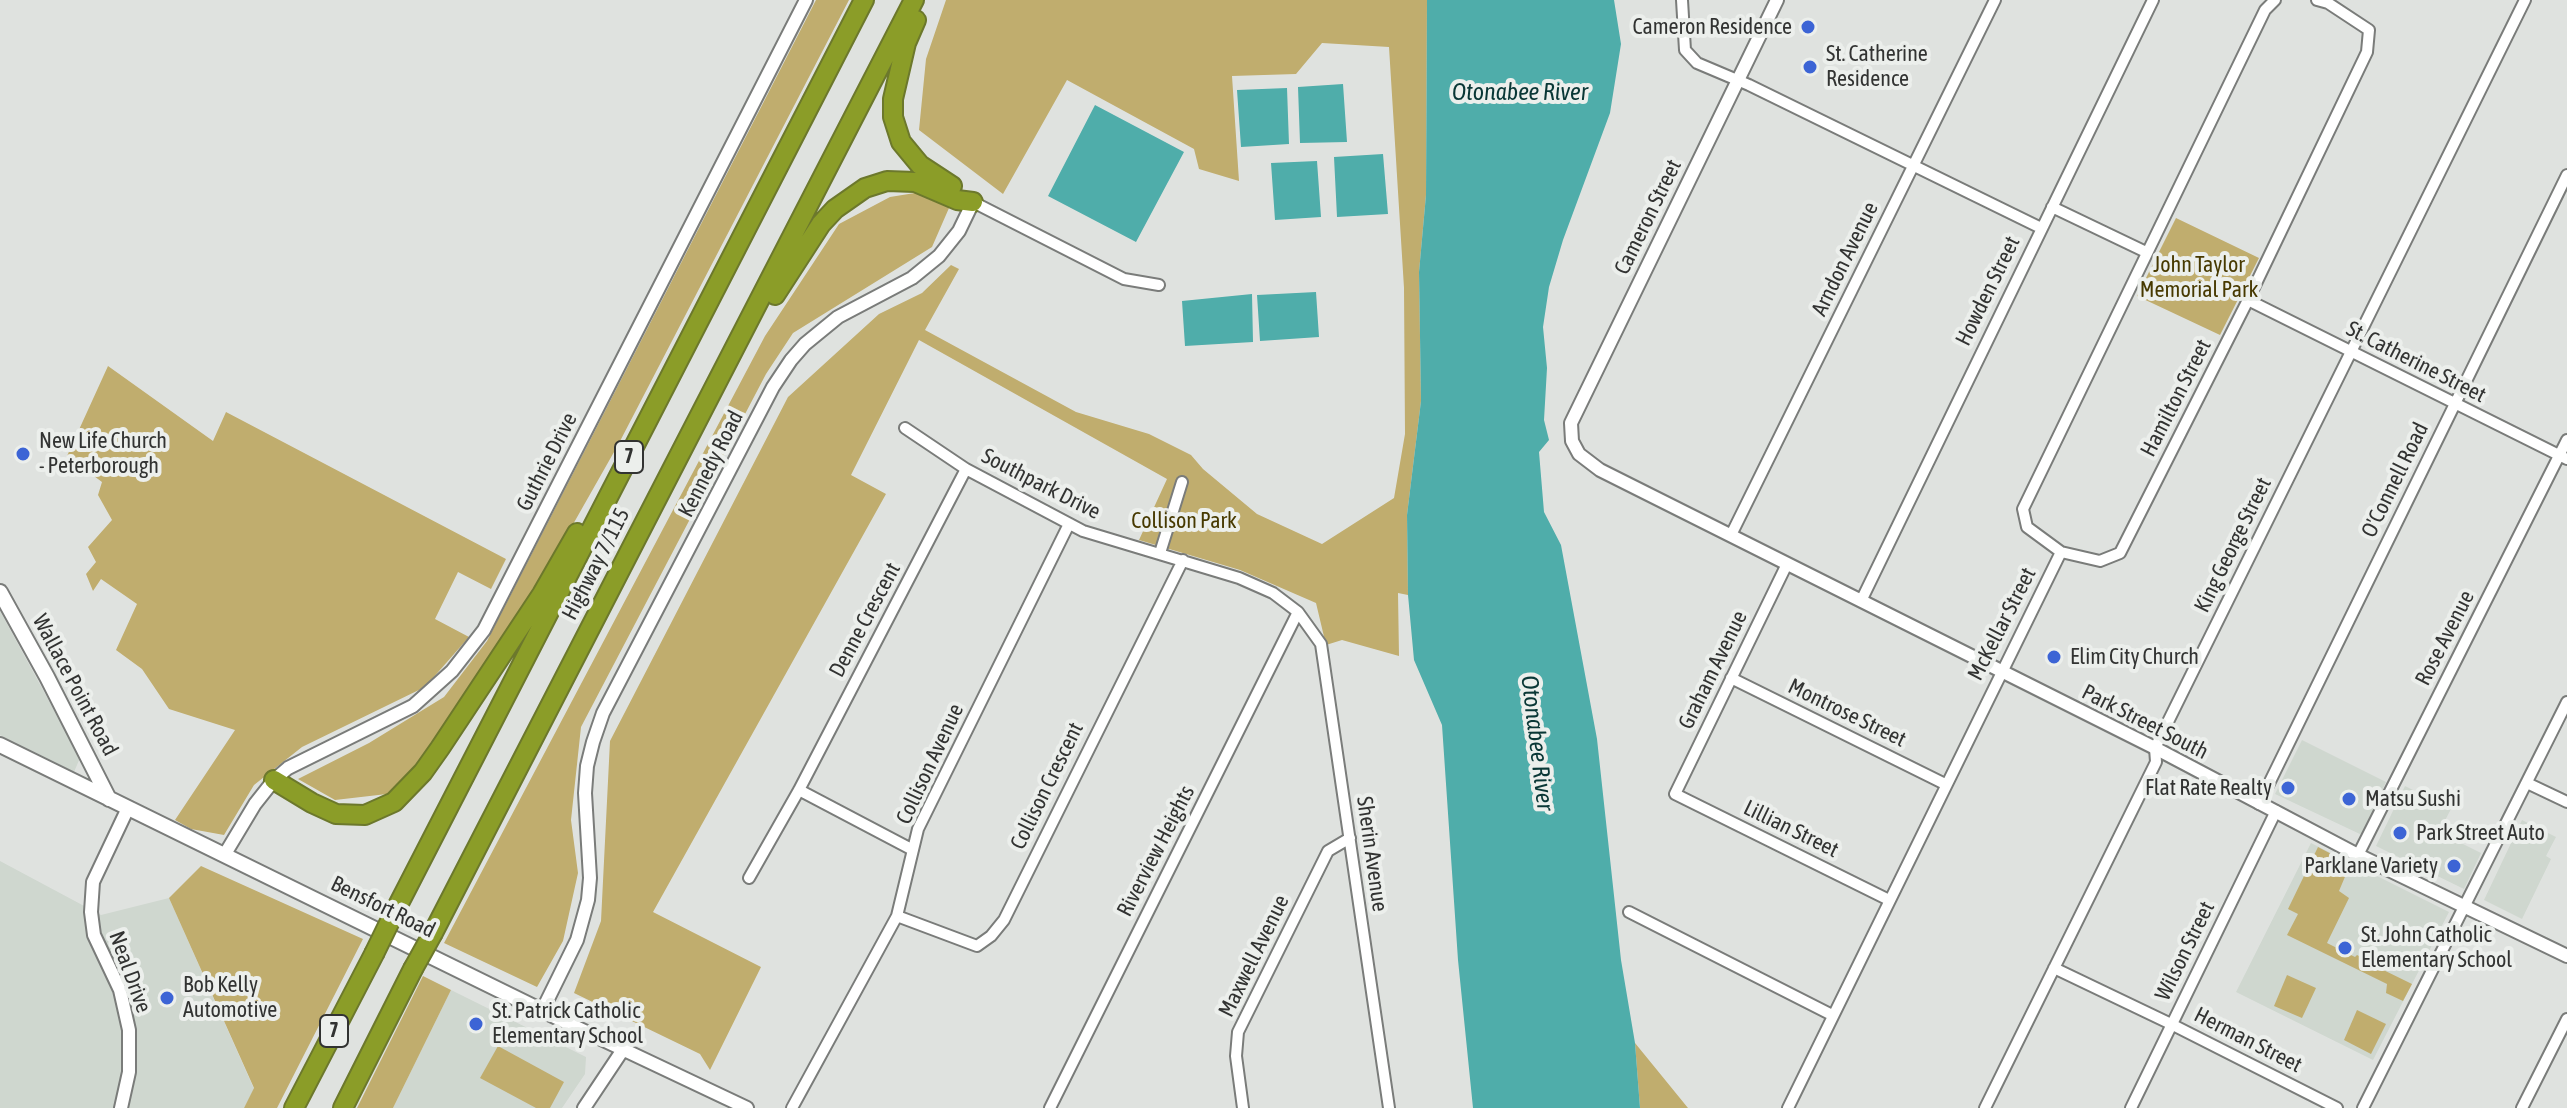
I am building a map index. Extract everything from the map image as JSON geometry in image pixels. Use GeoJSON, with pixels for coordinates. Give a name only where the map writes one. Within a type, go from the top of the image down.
{"type":"FeatureCollection","features":[{"type":"Feature","properties":{"kind":"highway","name":"Highway 7/115"},"geometry":{"type":"LineString","coordinates":[[294,1108],[864,0]]}},
{"type":"Feature","properties":{"kind":"highway","name":"Highway 7/115"},"geometry":{"type":"LineString","coordinates":[[343,1108],[914,0]]}},
{"type":"Feature","properties":{"kind":"highway"},"geometry":{"type":"LineString","coordinates":[[925,0],[906,43],[893,99],[893,117],[901,142],[920,165],[973,202]]}},
{"type":"Feature","properties":{"kind":"highway"},"geometry":{"type":"LineString","coordinates":[[683,449],[810,239],[835,209],[865,188],[901,180],[915,182],[957,200],[973,202]]}},
{"type":"Feature","properties":{"kind":"highway"},"geometry":{"type":"LineString","coordinates":[[274,780],[312,803],[336,814],[352,816],[383,808],[406,792],[440,748],[542,594],[598,498],[627,462]]}},
{"type":"Feature","properties":{"kind":"main road","name":"Wallace Point Road"},"geometry":{"type":"LineString","coordinates":[[0,592],[109,799]]}},
{"type":"Feature","properties":{"kind":"main road","name":"Bensfort Road"},"geometry":{"type":"LineString","coordinates":[[0,745],[542,1011]]}},
{"type":"Feature","properties":{"kind":"street","name":"Guthrie Drive"},"geometry":{"type":"LineString","coordinates":[[225,854],[255,804],[274,780],[306,758],[413,706],[452,671],[484,630],[806,0]]}},
{"type":"Feature","properties":{"kind":"street"},"geometry":{"type":"LineString","coordinates":[[1682,0],[1685,50],[1697,63],[1736,79],[2041,228]]}},
{"type":"Feature","properties":{"kind":"street","name":"Cameron Street"},"geometry":{"type":"LineString","coordinates":[[1579,454],[1572,441],[1571,423],[1777,0]]}},
{"type":"Feature","properties":{"kind":"street","name":"Arndon Avenue"},"geometry":{"type":"LineString","coordinates":[[1731,535],[1995,0]]}},
{"type":"Feature","properties":{"kind":"street","name":"Howden Street"},"geometry":{"type":"LineString","coordinates":[[1861,601],[2153,0]]}},
{"type":"Feature","properties":{"kind":"street","name":"McKellar Street"},"geometry":{"type":"LineString","coordinates":[[1788,1108],[2061,552],[2027,527],[2023,509],[2265,10],[2275,0]]}},
{"type":"Feature","properties":{"kind":"street","name":"King George Street"},"geometry":{"type":"LineString","coordinates":[[1985,1108],[2156,762],[2155,748],[2525,0]]}},
{"type":"Feature","properties":{"kind":"street","name":"Hamilton Street"},"geometry":{"type":"LineString","coordinates":[[2061,552],[2100,561],[2120,553],[2248,300],[2367,52],[2369,30],[2325,1]]}},
{"type":"Feature","properties":{"kind":"street","name":"O'Connell Road"},"geometry":{"type":"LineString","coordinates":[[2259,804],[2567,175]]}},
{"type":"Feature","properties":{"kind":"street"},"geometry":{"type":"LineString","coordinates":[[973,202],[1124,279],[1159,285]]}},
{"type":"Feature","properties":{"kind":"street","name":"Kennedy Road"},"geometry":{"type":"LineString","coordinates":[[542,1011],[577,940],[588,900],[590,878],[585,793],[595,732],[773,387],[791,360],[838,317],[912,278],[939,256],[959,231],[973,202]]}},
{"type":"Feature","properties":{"kind":"street"},"geometry":{"type":"LineString","coordinates":[[2052,207],[2146,252]]}},
{"type":"Feature","properties":{"kind":"street","name":"St. Catherine Street"},"geometry":{"type":"LineString","coordinates":[[2248,300],[2563,457]]}},
{"type":"Feature","properties":{"kind":"street","name":"Southpark Drive"},"geometry":{"type":"LineString","coordinates":[[905,428],[966,469],[1083,531],[1239,578],[1273,593],[1298,612]]}},
{"type":"Feature","properties":{"kind":"street","name":"Rose Avenue"},"geometry":{"type":"LineString","coordinates":[[2358,855],[2563,457],[2567,440]]}},
{"type":"Feature","properties":{"kind":"street","name":"Park Street South"},"geometry":{"type":"LineString","coordinates":[[1579,454],[1600,470],[2155,748],[2358,855],[2567,956]]}},
{"type":"Feature","properties":{"kind":"street","name":"Denne Crescent"},"geometry":{"type":"LineString","coordinates":[[749,878],[799,790],[966,469]]}},
{"type":"Feature","properties":{"kind":"street"},"geometry":{"type":"LineString","coordinates":[[1160,553],[1182,482]]}},
{"type":"Feature","properties":{"kind":"street","name":"Collison Avenue"},"geometry":{"type":"LineString","coordinates":[[792,1108],[897,916],[918,829],[1069,524]]}},
{"type":"Feature","properties":{"kind":"street","name":"Collison Crescent"},"geometry":{"type":"LineString","coordinates":[[897,916],[977,946],[991,936],[1004,920],[1183,560]]}},
{"type":"Feature","properties":{"kind":"street","name":"Graham Avenue"},"geometry":{"type":"LineString","coordinates":[[1675,794],[1787,564]]}},
{"type":"Feature","properties":{"kind":"street","name":"Sherin Avenue"},"geometry":{"type":"LineString","coordinates":[[1298,612],[1321,644],[1389,1108]]}},
{"type":"Feature","properties":{"kind":"street","name":"Riverview Heights"},"geometry":{"type":"LineString","coordinates":[[1054,1107],[1298,612]]}},
{"type":"Feature","properties":{"kind":"street","name":"Montrose Street"},"geometry":{"type":"LineString","coordinates":[[1731,678],[1945,784]]}},
{"type":"Feature","properties":{"kind":"street"},"geometry":{"type":"LineString","coordinates":[[2363,1108],[2567,702]]}},
{"type":"Feature","properties":{"kind":"street"},"geometry":{"type":"LineString","coordinates":[[2527,783],[2567,802]]}},
{"type":"Feature","properties":{"kind":"street"},"geometry":{"type":"LineString","coordinates":[[799,790],[913,850]]}},
{"type":"Feature","properties":{"kind":"street","name":"Lillian Street"},"geometry":{"type":"LineString","coordinates":[[1675,794],[1889,900]]}},
{"type":"Feature","properties":{"kind":"street","name":"Neal Drive"},"geometry":{"type":"LineString","coordinates":[[121,1108],[129,1072],[129,1030],[120,990],[94,935],[91,912],[93,882],[128,808]]}},
{"type":"Feature","properties":{"kind":"street","name":"Wilson Street"},"geometry":{"type":"LineString","coordinates":[[2131,1108],[2276,811]]}},
{"type":"Feature","properties":{"kind":"street","name":"Maxwell Avenue"},"geometry":{"type":"LineString","coordinates":[[1243,1108],[1236,1056],[1238,1032],[1328,851],[1350,838]]}},
{"type":"Feature","properties":{"kind":"street"},"geometry":{"type":"LineString","coordinates":[[1629,912],[1832,1015]]}},
{"type":"Feature","properties":{"kind":"street","name":"Herman Street"},"geometry":{"type":"LineString","coordinates":[[2054,968],[2337,1108]]}},
{"type":"Feature","properties":{"kind":"street","name":"Bensfort Road"},"geometry":{"type":"LineString","coordinates":[[542,1011],[747,1108]]}},
{"type":"Feature","properties":{"kind":"street"},"geometry":{"type":"LineString","coordinates":[[2522,1108],[2567,1019]]}},
{"type":"Feature","properties":{"kind":"street"},"geometry":{"type":"LineString","coordinates":[[584,1108],[624,1048]]}},
{"type":"Feature","properties":{"kind":"shaded area"},"geometry":{"type":"Polygon","coordinates":[[[0,611],[80,758],[74,772],[0,735],[0,611]]]}},
{"type":"Feature","properties":{"kind":"shaded area"},"geometry":{"type":"Polygon","coordinates":[[[2302,740],[2386,782],[2362,835],[2275,794],[2302,740]]]}},
{"type":"Feature","properties":{"kind":"shaded area"},"geometry":{"type":"Polygon","coordinates":[[[2405,786],[2451,809],[2439,832],[2481,853],[2464,889],[2376,846],[2405,786]]]}},
{"type":"Feature","properties":{"kind":"shaded area"},"geometry":{"type":"Polygon","coordinates":[[[2522,820],[2556,837],[2546,856],[2551,859],[2522,919],[2484,900],[2522,820]]]}},
{"type":"Feature","properties":{"kind":"shaded area","name":"St. John Catholic Elementary School"},"geometry":{"type":"Polygon","coordinates":[[[2311,843],[2449,912],[2373,1060],[2236,992],[2311,843]]]}},
{"type":"Feature","properties":{"kind":"shaded area"},"geometry":{"type":"Polygon","coordinates":[[[0,861],[101,915],[169,898],[254,1089],[244,1108],[0,1108],[0,861]]]}},
{"type":"Feature","properties":{"kind":"shaded area","name":"St. Patrick Catholic Elementary School"},"geometry":{"type":"Polygon","coordinates":[[[451,990],[586,1057],[585,1074],[562,1108],[393,1108],[451,990]]]}},
{"type":"Feature","properties":{"kind":"green space"},"geometry":{"type":"Polygon","coordinates":[[[816,0],[849,0],[618,445],[559,549],[432,748],[387,794],[335,800],[298,779],[369,743],[444,697],[487,641],[816,0]]]}},
{"type":"Feature","properties":{"kind":"green space","name":"Collison Park"},"geometry":{"type":"Polygon","coordinates":[[[946,0],[1427,0],[1426,195],[1419,272],[1421,401],[1407,515],[1408,595],[1398,593],[1399,656],[1342,640],[1326,645],[1316,603],[1240,570],[1139,540],[1167,479],[919,340],[851,475],[886,494],[653,912],[761,967],[710,1070],[700,1054],[574,993],[601,921],[610,741],[788,397],[879,314],[922,293],[951,265],[959,269],[925,330],[1076,412],[1149,434],[1191,455],[1203,469],[1257,514],[1322,544],[1394,498],[1405,434],[1404,288],[1389,47],[1322,43],[1296,74],[1232,76],[1239,181],[1199,169],[1194,149],[1067,80],[1003,194],[919,130],[926,59],[946,0]]]}},
{"type":"Feature","properties":{"kind":"green space"},"geometry":{"type":"Polygon","coordinates":[[[921,192],[949,208],[932,247],[793,333],[766,374],[581,727],[571,820],[578,873],[563,941],[537,987],[444,943],[765,336],[839,224],[890,197],[921,192]]]}},
{"type":"Feature","properties":{"kind":"green space","name":"John Taylor Memorial Park"},"geometry":{"type":"Polygon","coordinates":[[[2176,218],[2259,258],[2220,335],[2137,296],[2176,218]]]}},
{"type":"Feature","properties":{"kind":"green space"},"geometry":{"type":"Polygon","coordinates":[[[108,366],[213,441],[226,412],[506,559],[491,589],[458,572],[435,619],[469,637],[425,687],[302,747],[254,785],[224,835],[191,829],[175,820],[235,730],[169,709],[142,669],[116,650],[137,604],[101,579],[93,591],[86,574],[96,562],[88,547],[112,520],[98,495],[102,482],[67,456],[108,366]]]}},
{"type":"Feature","properties":{"kind":"green space"},"geometry":{"type":"Polygon","coordinates":[[[2318,847],[2341,859],[2338,867],[2347,872],[2339,891],[2349,898],[2327,943],[2412,984],[2403,1001],[2386,993],[2387,984],[2287,935],[2298,914],[2288,909],[2318,847]]]}},
{"type":"Feature","properties":{"kind":"green space"},"geometry":{"type":"Polygon","coordinates":[[[201,866],[363,939],[277,1108],[244,1108],[254,1088],[169,898],[201,866]]]}},
{"type":"Feature","properties":{"kind":"green space"},"geometry":{"type":"Polygon","coordinates":[[[2287,975],[2316,988],[2302,1018],[2274,1006],[2287,975]]]}},
{"type":"Feature","properties":{"kind":"green space"},"geometry":{"type":"Polygon","coordinates":[[[423,976],[451,990],[393,1108],[357,1108],[423,976]]]}},
{"type":"Feature","properties":{"kind":"green space"},"geometry":{"type":"Polygon","coordinates":[[[2357,1010],[2386,1024],[2371,1054],[2344,1040],[2357,1010]]]}},
{"type":"Feature","properties":{"kind":"green space"},"geometry":{"type":"Polygon","coordinates":[[[1635,1043],[1688,1108],[1640,1108],[1635,1043]]]}},
{"type":"Feature","properties":{"kind":"green space"},"geometry":{"type":"Polygon","coordinates":[[[498,1046],[564,1082],[550,1108],[536,1108],[480,1078],[498,1046]]]}},
{"type":"Feature","properties":{"kind":"water","name":"Otonabee River"},"geometry":{"type":"Polygon","coordinates":[[[1427,0],[1614,0],[1621,44],[1610,113],[1549,287],[1543,327],[1547,368],[1544,420],[1549,440],[1539,452],[1544,512],[1561,545],[1597,739],[1621,960],[1635,1043],[1640,1108],[1473,1108],[1458,960],[1442,725],[1414,660],[1408,595],[1407,515],[1421,401],[1419,272],[1426,195],[1427,0]]]}},
{"type":"Feature","properties":{"kind":"water"},"geometry":{"type":"Polygon","coordinates":[[[1343,84],[1347,142],[1300,143],[1298,87],[1343,84]]]}},
{"type":"Feature","properties":{"kind":"water"},"geometry":{"type":"Polygon","coordinates":[[[1287,88],[1289,144],[1241,147],[1237,90],[1287,88]]]}},
{"type":"Feature","properties":{"kind":"water"},"geometry":{"type":"Polygon","coordinates":[[[1095,105],[1184,152],[1136,242],[1048,196],[1095,105]]]}},
{"type":"Feature","properties":{"kind":"water"},"geometry":{"type":"Polygon","coordinates":[[[1383,154],[1388,214],[1337,217],[1334,157],[1383,154]]]}},
{"type":"Feature","properties":{"kind":"water"},"geometry":{"type":"Polygon","coordinates":[[[1317,161],[1321,217],[1275,220],[1271,163],[1317,161]]]}},
{"type":"Feature","properties":{"kind":"water"},"geometry":{"type":"Polygon","coordinates":[[[1316,292],[1319,337],[1260,341],[1257,295],[1316,292]]]}},
{"type":"Feature","properties":{"kind":"water"},"geometry":{"type":"Polygon","coordinates":[[[1252,294],[1253,342],[1185,346],[1182,301],[1252,294]]]}},
{"type":"Feature","properties":{"kind":"place","name":"Cameron Residence"},"geometry":{"type":"Point","coordinates":[1808,27]}},
{"type":"Feature","properties":{"kind":"place","name":"St. Catherine Residence"},"geometry":{"type":"Point","coordinates":[1810,67]}},
{"type":"Feature","properties":{"kind":"place","name":"New Life Church - Peterborough"},"geometry":{"type":"Point","coordinates":[23,454]}},
{"type":"Feature","properties":{"kind":"place","name":"Elim City Church"},"geometry":{"type":"Point","coordinates":[2054,657]}},
{"type":"Feature","properties":{"kind":"place","name":"Flat Rate Realty"},"geometry":{"type":"Point","coordinates":[2288,788]}},
{"type":"Feature","properties":{"kind":"place","name":"Matsu Sushi"},"geometry":{"type":"Point","coordinates":[2349,799]}},
{"type":"Feature","properties":{"kind":"place","name":"Park Street Auto"},"geometry":{"type":"Point","coordinates":[2400,833]}},
{"type":"Feature","properties":{"kind":"place","name":"Parklane Variety"},"geometry":{"type":"Point","coordinates":[2454,866]}},
{"type":"Feature","properties":{"kind":"place","name":"St. John Catholic Elementary School"},"geometry":{"type":"Point","coordinates":[2345,948]}},
{"type":"Feature","properties":{"kind":"place","name":"Bob Kelly Automotive"},"geometry":{"type":"Point","coordinates":[167,998]}},
{"type":"Feature","properties":{"kind":"place","name":"St. Patrick Catholic Elementary School"},"geometry":{"type":"Point","coordinates":[476,1024]}}]}
